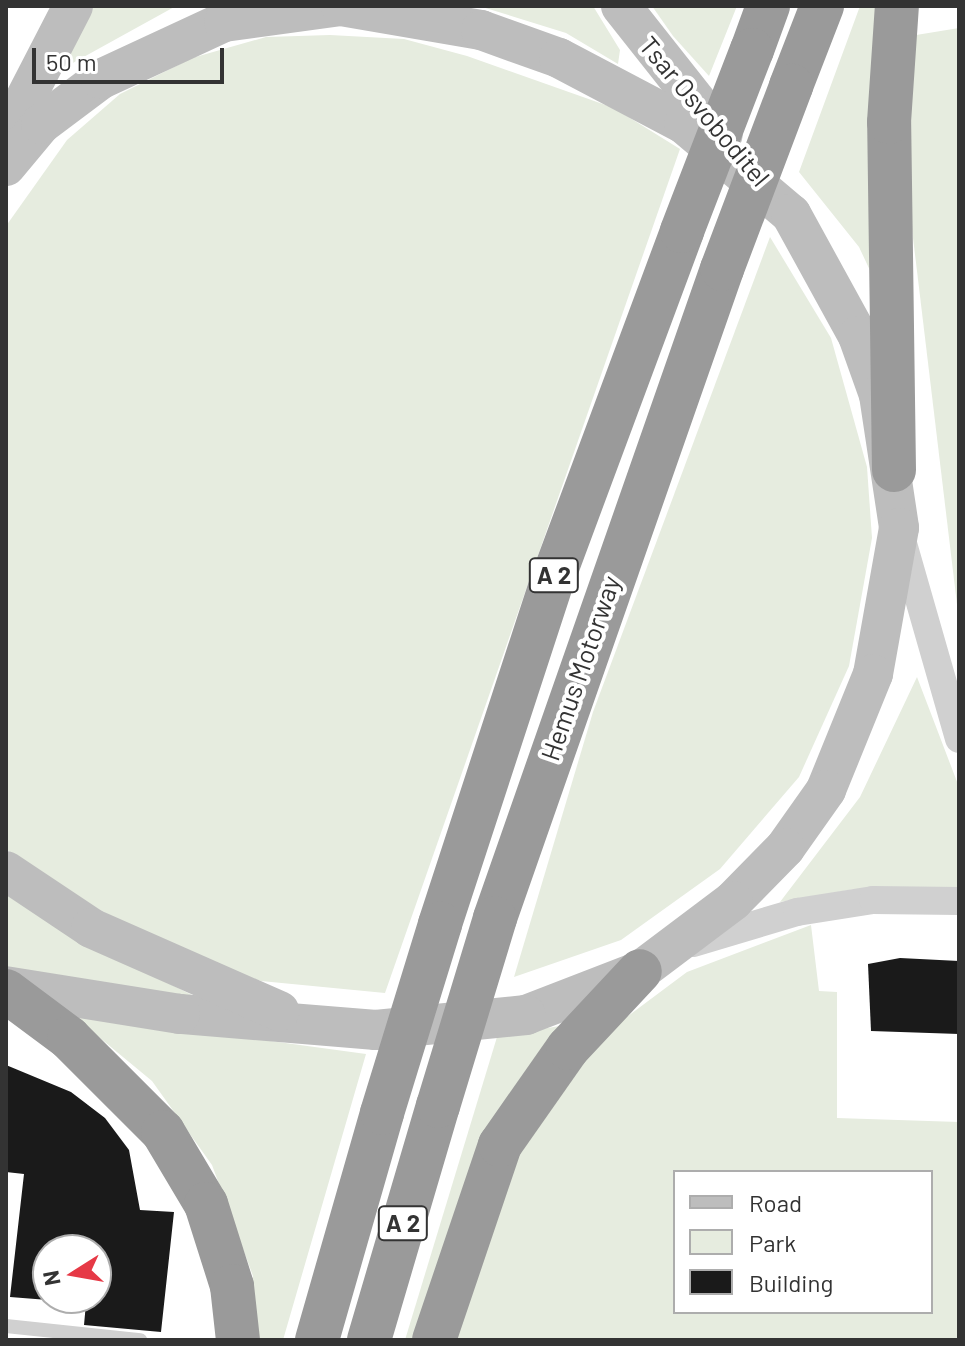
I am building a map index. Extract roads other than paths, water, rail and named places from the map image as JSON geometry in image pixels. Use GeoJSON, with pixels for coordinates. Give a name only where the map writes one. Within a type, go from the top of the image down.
{"type":"FeatureCollection","features":[{"type":"Feature","properties":{"kind":"highway","name":"Hemus Motorway"},"geometry":{"type":"LineString","coordinates":[[317,1340],[440,924],[555,573],[768,6]]}},
{"type":"Feature","properties":{"kind":"highway","name":"Hemus Motorway"},"geometry":{"type":"LineString","coordinates":[[369,1340],[495,918],[722,269],[822,6]]}},
{"type":"Feature","properties":{"kind":"highway"},"geometry":{"type":"LineString","coordinates":[[894,470],[889,122],[897,6]]}},
{"type":"Feature","properties":{"kind":"highway"},"geometry":{"type":"LineString","coordinates":[[434,1340],[500,1145],[568,1048],[640,971]]}},
{"type":"Feature","properties":{"kind":"highway"},"geometry":{"type":"LineString","coordinates":[[6,988],[89,1055],[163,1132],[206,1204],[232,1286],[238,1340]]}},
{"type":"Feature","properties":{"kind":"main road"},"geometry":{"type":"LineString","coordinates":[[6,136],[73,6]]}},
{"type":"Feature","properties":{"kind":"main road"},"geometry":{"type":"LineString","coordinates":[[6,166],[41,124],[89,88],[172,41],[224,22],[341,6],[481,30],[559,58],[684,124],[791,214],[858,336],[894,470],[899,528],[873,674],[826,790],[785,848],[680,947],[640,971],[526,1015],[376,1030],[180,1014],[6,988]]}},
{"type":"Feature","properties":{"kind":"main road","name":"Tsar Osvoboditel"},"geometry":{"type":"LineString","coordinates":[[621,6],[791,214]]}},
{"type":"Feature","properties":{"kind":"main road"},"geometry":{"type":"LineString","coordinates":[[6,871],[91,928],[311,1024]]}},
{"type":"Feature","properties":{"kind":"street"},"geometry":{"type":"LineString","coordinates":[[899,528],[959,739]]}},
{"type":"Feature","properties":{"kind":"street"},"geometry":{"type":"LineString","coordinates":[[680,947],[797,912],[873,900],[959,901]]}},
{"type":"Feature","properties":{"kind":"lane"},"geometry":{"type":"LineString","coordinates":[[6,1326],[140,1340]]}}]}
